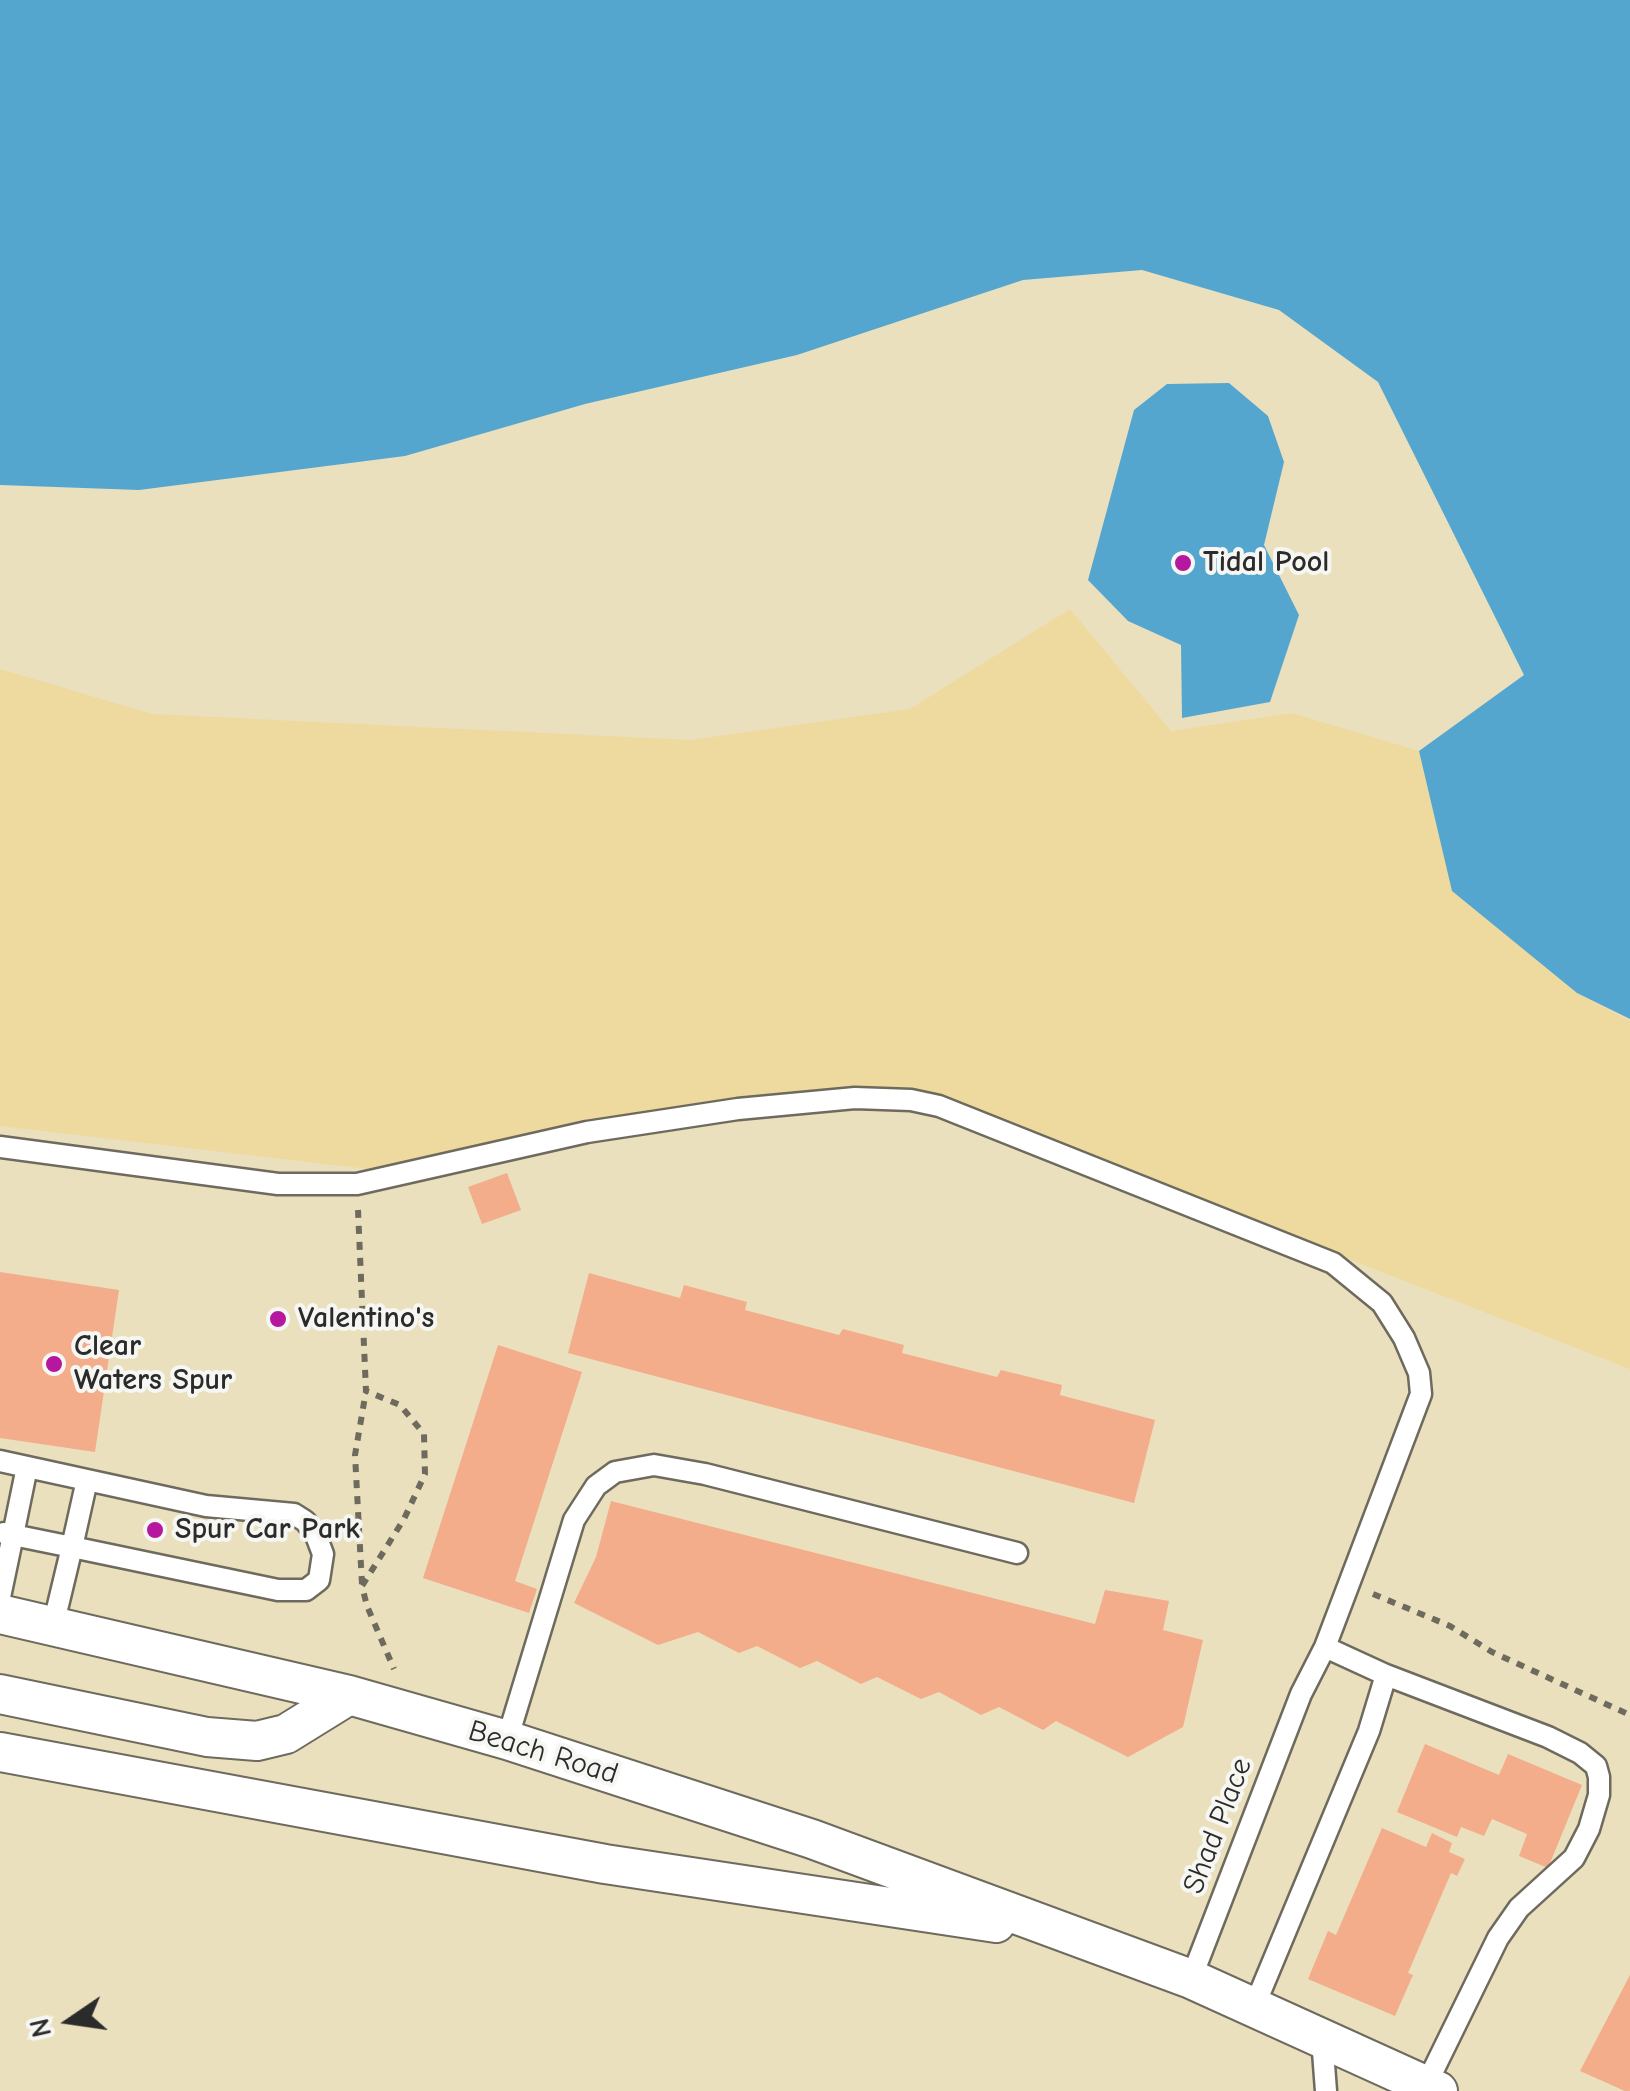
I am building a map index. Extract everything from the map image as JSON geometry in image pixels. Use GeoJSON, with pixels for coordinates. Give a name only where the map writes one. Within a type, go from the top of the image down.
{"type":"FeatureCollection","features":[{"type":"Feature","properties":{"kind":"street","name":"Beach Road"},"geometry":{"type":"LineString","coordinates":[[0,1614],[349,1694],[507,1740],[812,1839],[1190,1978],[1432,2088]]}},
{"type":"Feature","properties":{"kind":"street"},"geometry":{"type":"LineString","coordinates":[[0,1694],[207,1737],[258,1741],[286,1734],[349,1694]]}},
{"type":"Feature","properties":{"kind":"street","name":"Beach Road"},"geometry":{"type":"LineString","coordinates":[[0,1752],[605,1864],[1073,1934]]}},
{"type":"Feature","properties":{"kind":"street"},"geometry":{"type":"LineString","coordinates":[[796,1894],[812,1839]]}},
{"type":"Feature","properties":{"kind":"lane","name":"Shad Place"},"geometry":{"type":"LineString","coordinates":[[0,1147],[278,1184],[357,1184],[606,1129],[786,1104],[900,1099],[939,1106],[1333,1263],[1382,1303],[1404,1338],[1419,1373],[1421,1394],[1325,1647],[1301,1694],[1190,1978]]}},
{"type":"Feature","properties":{"kind":"lane"},"geometry":{"type":"LineString","coordinates":[[0,1461],[206,1506],[294,1514],[315,1534],[323,1554],[319,1580],[306,1590],[278,1590],[7,1534]]}},
{"type":"Feature","properties":{"kind":"lane"},"geometry":{"type":"LineString","coordinates":[[507,1740],[574,1520],[596,1486],[615,1472],[654,1465],[705,1474],[1017,1553]]}},
{"type":"Feature","properties":{"kind":"lane"},"geometry":{"type":"LineString","coordinates":[[0,1598],[7,1534],[27,1467]]}},
{"type":"Feature","properties":{"kind":"lane"},"geometry":{"type":"LineString","coordinates":[[53,1626],[87,1480]]}},
{"type":"Feature","properties":{"kind":"lane"},"geometry":{"type":"LineString","coordinates":[[1325,1647],[1386,1675],[1548,1737],[1580,1753],[1596,1766],[1599,1777],[1599,1795],[1574,1858],[1519,1908],[1498,1938],[1432,2088]]}},
{"type":"Feature","properties":{"kind":"lane"},"geometry":{"type":"LineString","coordinates":[[1254,2007],[1369,1731],[1386,1675]]}},
{"type":"Feature","properties":{"kind":"lane"},"geometry":{"type":"LineString","coordinates":[[1322,2038],[1326,2091]]}},
{"type":"Feature","properties":{"kind":"path"},"geometry":{"type":"LineString","coordinates":[[357,1184],[366,1391],[355,1455],[362,1586],[394,1669],[411,1674]]}},
{"type":"Feature","properties":{"kind":"path"},"geometry":{"type":"LineString","coordinates":[[362,1586],[404,1519],[425,1474],[424,1434],[400,1405],[366,1391]]}},
{"type":"Feature","properties":{"kind":"path"},"geometry":{"type":"LineString","coordinates":[[1349,1584],[1450,1626],[1492,1652],[1630,1714]]}},
{"type":"Feature","properties":{"kind":"sand"},"geometry":{"type":"Polygon","coordinates":[[[1070,609],[1171,731],[1292,713],[1419,751],[1453,891],[1577,993],[1630,1021],[1630,1369],[926,1094],[368,1169],[0,1126],[0,669],[152,714],[690,740],[910,709],[1070,609]]]}},
{"type":"Feature","properties":{"kind":"water"},"geometry":{"type":"Polygon","coordinates":[[[0,0],[1630,0],[1630,1019],[1577,993],[1452,891],[1419,751],[1524,675],[1378,382],[1279,310],[1142,270],[1023,280],[797,355],[585,404],[405,456],[139,490],[0,485],[0,0]]]}},
{"type":"Feature","properties":{"kind":"water","name":"Tidal Pool"},"geometry":{"type":"Polygon","coordinates":[[[1229,383],[1268,416],[1284,462],[1264,545],[1299,615],[1270,702],[1182,718],[1181,645],[1128,621],[1088,580],[1134,410],[1167,384],[1229,383]]]}},
{"type":"Feature","properties":{"kind":"building"},"geometry":{"type":"Polygon","coordinates":[[[507,1173],[521,1210],[482,1224],[468,1187],[507,1173]]]}},
{"type":"Feature","properties":{"kind":"building","name":"Clear Waters Spur"},"geometry":{"type":"Polygon","coordinates":[[[0,1272],[119,1290],[95,1452],[0,1438],[0,1272]]]}},
{"type":"Feature","properties":{"kind":"building"},"geometry":{"type":"Polygon","coordinates":[[[589,1273],[680,1298],[684,1285],[747,1302],[745,1310],[839,1335],[843,1329],[904,1345],[902,1353],[997,1377],[1001,1370],[1062,1385],[1060,1395],[1155,1420],[1134,1503],[568,1353],[589,1273]]]}},
{"type":"Feature","properties":{"kind":"building"},"geometry":{"type":"Polygon","coordinates":[[[498,1345],[582,1372],[515,1581],[537,1589],[529,1613],[423,1578],[498,1345]]]}},
{"type":"Feature","properties":{"kind":"building"},"geometry":{"type":"Polygon","coordinates":[[[611,1501],[1095,1624],[1105,1590],[1169,1601],[1163,1630],[1203,1640],[1183,1727],[1128,1757],[1056,1721],[1043,1730],[999,1707],[981,1715],[939,1692],[921,1699],[877,1677],[861,1684],[817,1661],[800,1668],[757,1646],[739,1653],[698,1632],[658,1645],[574,1603],[596,1557],[611,1501]]]}},
{"type":"Feature","properties":{"kind":"building"},"geometry":{"type":"Polygon","coordinates":[[[1425,1744],[1499,1775],[1508,1754],[1582,1785],[1548,1868],[1519,1856],[1527,1834],[1492,1819],[1484,1836],[1461,1827],[1457,1837],[1397,1812],[1425,1744]]]}},
{"type":"Feature","properties":{"kind":"building"},"geometry":{"type":"Polygon","coordinates":[[[1382,1828],[1426,1847],[1432,1833],[1452,1843],[1449,1852],[1465,1859],[1457,1876],[1451,1873],[1408,1973],[1413,1975],[1395,2016],[1308,1979],[1328,1931],[1336,1935],[1382,1828]]]}},
{"type":"Feature","properties":{"kind":"building"},"geometry":{"type":"Polygon","coordinates":[[[1630,1975],[1630,2091],[1625,2091],[1580,2071],[1630,1975]]]}},
{"type":"Feature","properties":{"kind":"place","name":"Tidal Pool"},"geometry":{"type":"Point","coordinates":[1183,563]}},
{"type":"Feature","properties":{"kind":"place","name":"Valentino's"},"geometry":{"type":"Point","coordinates":[278,1319]}},
{"type":"Feature","properties":{"kind":"place","name":"Clear Waters Spur"},"geometry":{"type":"Point","coordinates":[54,1364]}},
{"type":"Feature","properties":{"kind":"place","name":"Spur Car Park"},"geometry":{"type":"Point","coordinates":[155,1530]}}]}
